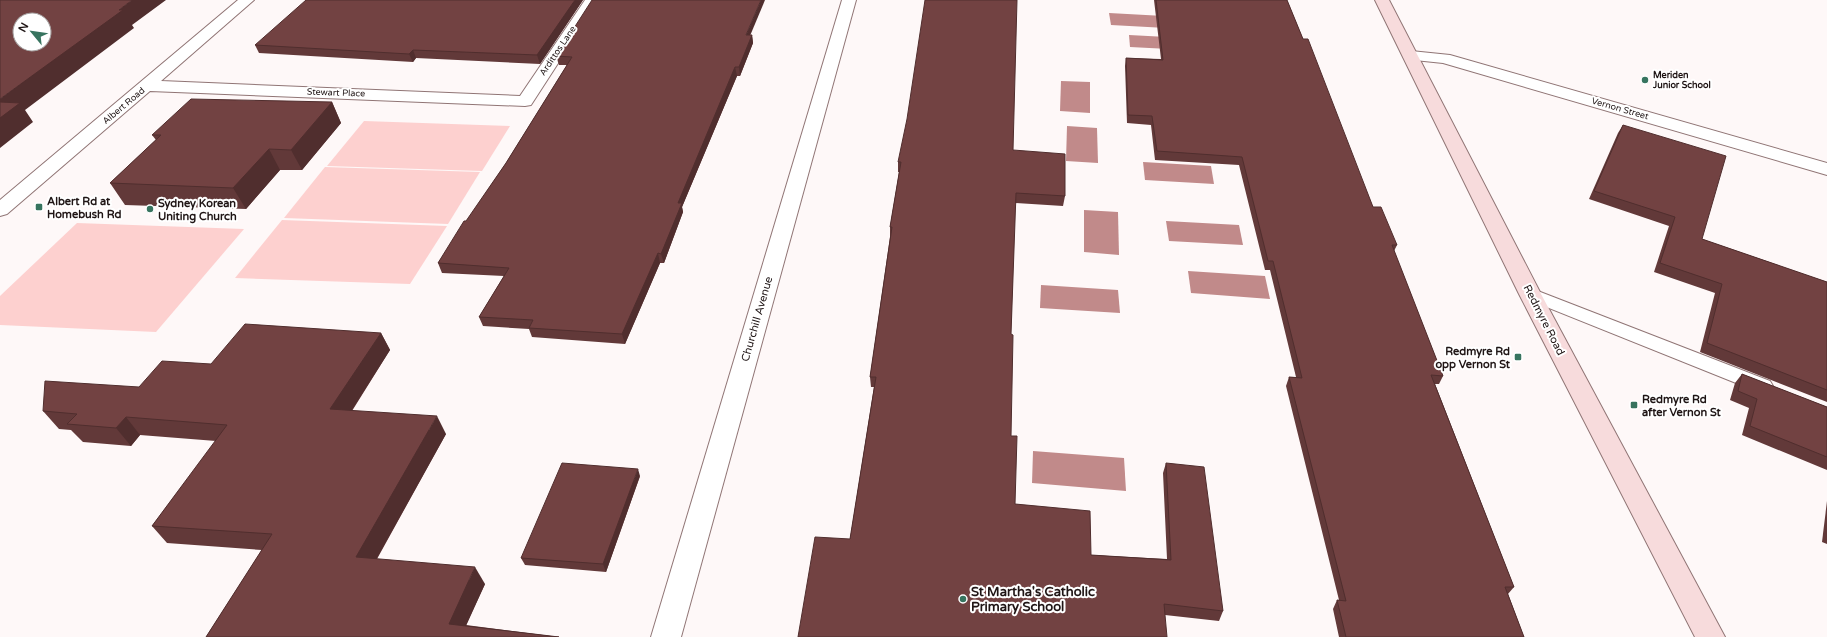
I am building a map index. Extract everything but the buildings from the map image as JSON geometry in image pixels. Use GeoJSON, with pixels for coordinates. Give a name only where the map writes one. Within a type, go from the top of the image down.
{"type":"FeatureCollection","features":[{"type":"Feature","properties":{"kind":"main road","name":"Redmyre Road"},"geometry":{"type":"LineString","coordinates":[[1382,0],[1530,294],[1710,637]]}},
{"type":"Feature","properties":{"kind":"street","name":"Albert Road"},"geometry":{"type":"LineString","coordinates":[[0,210],[148,86],[247,0]]}},
{"type":"Feature","properties":{"kind":"street","name":"Ardittos Lane"},"geometry":{"type":"LineString","coordinates":[[525,102],[592,0]]}},
{"type":"Feature","properties":{"kind":"street","name":"Churchill Avenue"},"geometry":{"type":"LineString","coordinates":[[666,637],[849,0]]}},
{"type":"Feature","properties":{"kind":"street","name":"Vernon Street"},"geometry":{"type":"LineString","coordinates":[[1411,56],[1444,58],[1827,169]]}},
{"type":"Feature","properties":{"kind":"street","name":"Stewart Place"},"geometry":{"type":"LineString","coordinates":[[148,86],[525,102]]}},
{"type":"Feature","properties":{"kind":"lane"},"geometry":{"type":"LineString","coordinates":[[1530,294],[1777,391]]}},
{"type":"Feature","properties":{"kind":"shaded area"},"geometry":{"type":"Polygon","coordinates":[[[1109,13],[1164,16],[1166,28],[1111,25],[1109,13]]]}},
{"type":"Feature","properties":{"kind":"shaded area"},"geometry":{"type":"Polygon","coordinates":[[[1129,35],[1186,38],[1188,50],[1130,47],[1129,35]]]}},
{"type":"Feature","properties":{"kind":"shaded area"},"geometry":{"type":"Polygon","coordinates":[[[1061,81],[1090,82],[1090,113],[1060,111],[1061,81]]]}},
{"type":"Feature","properties":{"kind":"shaded area"},"geometry":{"type":"Polygon","coordinates":[[[364,121],[510,126],[482,171],[327,166],[364,121]]]}},
{"type":"Feature","properties":{"kind":"shaded area"},"geometry":{"type":"Polygon","coordinates":[[[1067,126],[1097,128],[1098,163],[1066,161],[1067,126]]]}},
{"type":"Feature","properties":{"kind":"shaded area"},"geometry":{"type":"Polygon","coordinates":[[[1143,162],[1211,166],[1214,184],[1145,180],[1143,162]]]}},
{"type":"Feature","properties":{"kind":"shaded area"},"geometry":{"type":"Polygon","coordinates":[[[325,167],[480,172],[448,224],[284,218],[325,167]]]}},
{"type":"Feature","properties":{"kind":"shaded area"},"geometry":{"type":"Polygon","coordinates":[[[1084,210],[1118,212],[1119,255],[1084,252],[1084,210]]]}},
{"type":"Feature","properties":{"kind":"shaded area"},"geometry":{"type":"Polygon","coordinates":[[[282,220],[447,226],[410,284],[235,278],[282,220]]]}},
{"type":"Feature","properties":{"kind":"shaded area"},"geometry":{"type":"Polygon","coordinates":[[[1166,221],[1239,225],[1243,245],[1169,241],[1166,221]]]}},
{"type":"Feature","properties":{"kind":"shaded area"},"geometry":{"type":"Polygon","coordinates":[[[77,223],[244,229],[156,332],[0,325],[0,296],[77,223]]]}},
{"type":"Feature","properties":{"kind":"shaded area"},"geometry":{"type":"Polygon","coordinates":[[[1188,271],[1265,276],[1270,299],[1191,293],[1188,271]]]}},
{"type":"Feature","properties":{"kind":"shaded area"},"geometry":{"type":"Polygon","coordinates":[[[1041,285],[1118,290],[1120,313],[1040,308],[1041,285]]]}},
{"type":"Feature","properties":{"kind":"shaded area"},"geometry":{"type":"Polygon","coordinates":[[[1033,451],[1124,458],[1126,491],[1032,483],[1033,451]]]}},
{"type":"Feature","properties":{"kind":"place","name":"Meriden Junior School"},"geometry":{"type":"Point","coordinates":[1645,80]}},
{"type":"Feature","properties":{"kind":"place","name":"Albert Rd at Homebush Rd"},"geometry":{"type":"Point","coordinates":[39,207]}},
{"type":"Feature","properties":{"kind":"place","name":"Sydney Korean Uniting Church"},"geometry":{"type":"Point","coordinates":[150,209]}},
{"type":"Feature","properties":{"kind":"place","name":"Redmyre Rd opp Vernon St"},"geometry":{"type":"Point","coordinates":[1518,357]}},
{"type":"Feature","properties":{"kind":"place","name":"Redmyre Rd after Vernon St"},"geometry":{"type":"Point","coordinates":[1634,405]}},
{"type":"Feature","properties":{"kind":"place","name":"St Martha's Catholic Primary School"},"geometry":{"type":"Point","coordinates":[963,599]}}]}
